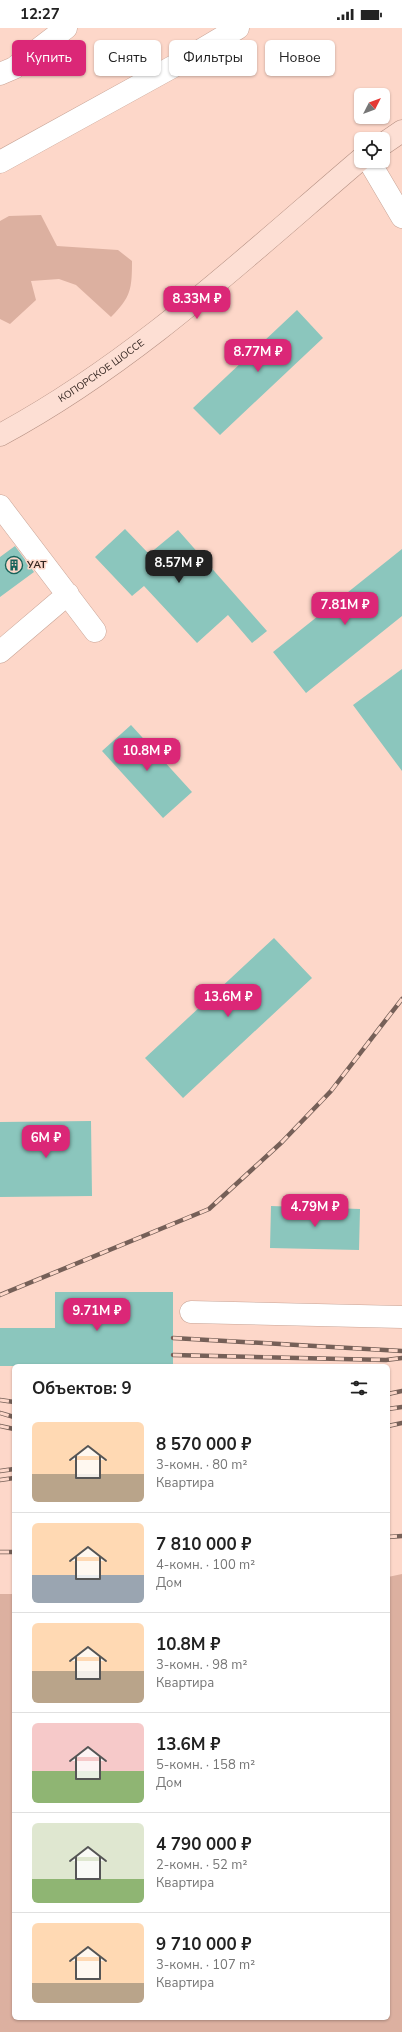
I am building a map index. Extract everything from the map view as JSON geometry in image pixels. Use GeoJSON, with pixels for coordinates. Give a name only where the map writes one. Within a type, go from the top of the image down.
{"type":"FeatureCollection","features":[{"type":"Feature","properties":{"kind":"main road"},"geometry":{"type":"LineString","coordinates":[[390,139],[402,131]]}},
{"type":"Feature","properties":{"kind":"main road","name":"КОПОРСКОЕ ШОССЕ"},"geometry":{"type":"LineString","coordinates":[[0,435],[68,395],[134,348],[214,285],[354,165]]}},
{"type":"Feature","properties":{"kind":"street"},"geometry":{"type":"LineString","coordinates":[[0,74],[14,68],[66,28]]}},
{"type":"Feature","properties":{"kind":"street"},"geometry":{"type":"LineString","coordinates":[[0,162],[176,65],[238,28]]}},
{"type":"Feature","properties":{"kind":"street"},"geometry":{"type":"LineString","coordinates":[[373,168],[402,216]]}},
{"type":"Feature","properties":{"kind":"street"},"geometry":{"type":"LineString","coordinates":[[0,506],[95,631]]}},
{"type":"Feature","properties":{"kind":"street"},"geometry":{"type":"LineString","coordinates":[[0,652],[68,594]]}},
{"type":"Feature","properties":{"kind":"street"},"geometry":{"type":"LineString","coordinates":[[191,1312],[402,1317]]}},
{"type":"Feature","properties":{"kind":"shaded area"},"geometry":{"type":"Polygon","coordinates":[[[41,215],[57,246],[118,250],[132,261],[132,279],[129,292],[123,304],[111,317],[76,285],[59,279],[31,281],[36,300],[10,324],[0,319],[0,221],[9,216],[41,215]]]}},
{"type":"Feature","properties":{"kind":"shaded area"},"geometry":{"type":"Polygon","coordinates":[[[402,1574],[402,2032],[0,2032],[0,1594],[12,1594],[12,2020],[390,2020],[390,1577],[402,1574]]]}},
{"type":"Feature","properties":{"kind":"building"},"geometry":{"type":"Polygon","coordinates":[[[297,310],[323,338],[220,435],[193,408],[297,310]]]}},
{"type":"Feature","properties":{"kind":"building"},"geometry":{"type":"Polygon","coordinates":[[[125,529],[149,554],[178,530],[267,631],[252,643],[228,615],[197,643],[144,586],[132,596],[95,557],[125,529]]]}},
{"type":"Feature","properties":{"kind":"building","name":"УАТ"},"geometry":{"type":"Polygon","coordinates":[[[15,546],[34,572],[0,597],[0,557],[15,546]]]}},
{"type":"Feature","properties":{"kind":"building"},"geometry":{"type":"Polygon","coordinates":[[[402,549],[402,616],[306,693],[273,652],[402,549]]]}},
{"type":"Feature","properties":{"kind":"building"},"geometry":{"type":"Polygon","coordinates":[[[402,669],[402,771],[353,705],[402,669]]]}},
{"type":"Feature","properties":{"kind":"building"},"geometry":{"type":"Polygon","coordinates":[[[131,725],[192,792],[163,818],[102,751],[131,725]]]}},
{"type":"Feature","properties":{"kind":"building"},"geometry":{"type":"Polygon","coordinates":[[[274,938],[312,978],[183,1098],[145,1058],[274,938]]]}},
{"type":"Feature","properties":{"kind":"building"},"geometry":{"type":"Polygon","coordinates":[[[91,1121],[92,1196],[0,1197],[0,1122],[91,1121]]]}},
{"type":"Feature","properties":{"kind":"building"},"geometry":{"type":"Polygon","coordinates":[[[271,1206],[360,1209],[359,1250],[270,1248],[271,1206]]]}},
{"type":"Feature","properties":{"kind":"building"},"geometry":{"type":"Polygon","coordinates":[[[55,1292],[173,1292],[173,1364],[12,1364],[12,1366],[0,1366],[0,1328],[55,1328],[55,1292]]]}},
{"type":"Feature","properties":{"kind":"railway"},"geometry":{"type":"LineString","coordinates":[[0,1295],[209,1209],[282,1142],[331,1091],[402,999]]}},
{"type":"Feature","properties":{"kind":"railway"},"geometry":{"type":"LineString","coordinates":[[173,1338],[402,1351]]}},
{"type":"Feature","properties":{"kind":"railway"},"geometry":{"type":"LineString","coordinates":[[173,1355],[386,1360],[402,1358]]}},
{"type":"Feature","properties":{"kind":"railway"},"geometry":{"type":"LineString","coordinates":[[390,1394],[402,1391]]}},
{"type":"Feature","properties":{"kind":"railway"},"geometry":{"type":"LineString","coordinates":[[0,1400],[12,1402]]}},
{"type":"Feature","properties":{"kind":"railway"},"geometry":{"type":"LineString","coordinates":[[390,1409],[402,1407]]}},
{"type":"Feature","properties":{"kind":"railway"},"geometry":{"type":"LineString","coordinates":[[0,1413],[12,1416]]}},
{"type":"Feature","properties":{"kind":"railway"},"geometry":{"type":"LineString","coordinates":[[390,1426],[402,1423]]}},
{"type":"Feature","properties":{"kind":"railway"},"geometry":{"type":"LineString","coordinates":[[0,1426],[12,1429]]}},
{"type":"Feature","properties":{"kind":"railway"},"geometry":{"type":"LineString","coordinates":[[0,1471],[12,1469]]}},
{"type":"Feature","properties":{"kind":"railway"},"geometry":{"type":"LineString","coordinates":[[0,1480],[12,1478]]}},
{"type":"Feature","properties":{"kind":"railway"},"geometry":{"type":"LineString","coordinates":[[390,1537],[402,1536]]}},
{"type":"Feature","properties":{"kind":"railway"},"geometry":{"type":"LineString","coordinates":[[0,1552],[12,1552]]}},
{"type":"Feature","properties":{"kind":"place","name":"УАТ"},"geometry":{"type":"Point","coordinates":[14,565]}}]}
